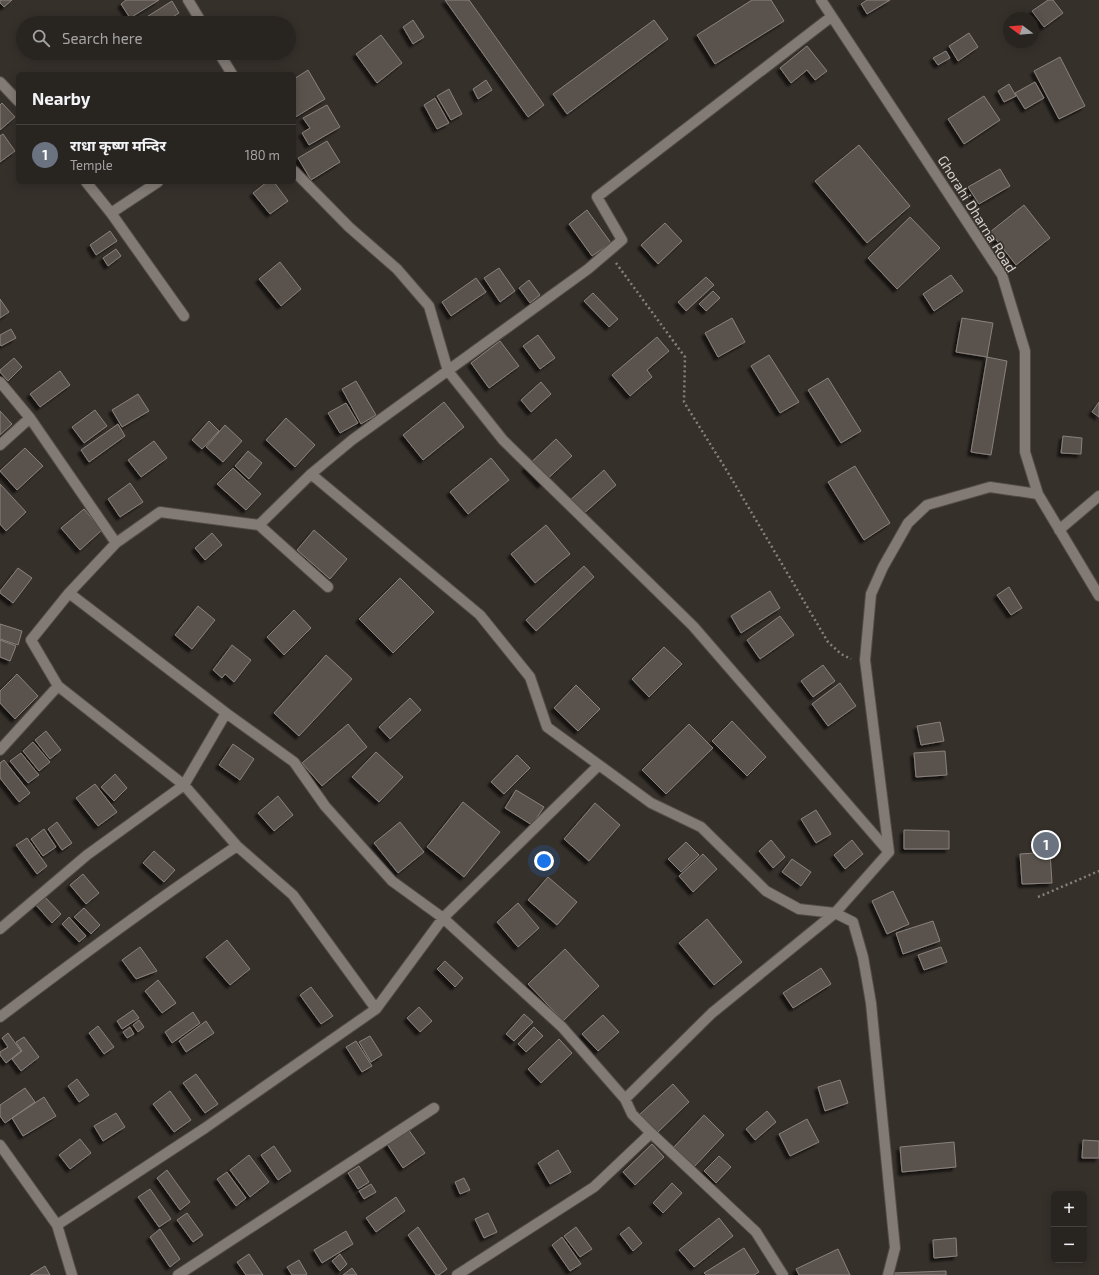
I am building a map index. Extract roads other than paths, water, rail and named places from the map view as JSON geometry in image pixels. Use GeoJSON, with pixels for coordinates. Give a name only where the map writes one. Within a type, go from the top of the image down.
{"type":"FeatureCollection","features":[{"type":"Feature","properties":{"kind":"street"},"geometry":{"type":"LineString","coordinates":[[188,0],[198,16]]}},
{"type":"Feature","properties":{"kind":"street","name":"Ghorahi Dharna Road"},"geometry":{"type":"LineString","coordinates":[[821,0],[1002,275],[1024,351],[1024,452],[1038,494],[1099,596]]}},
{"type":"Feature","properties":{"kind":"street"},"geometry":{"type":"LineString","coordinates":[[259,525],[312,474],[352,440],[588,269],[622,240],[598,197],[831,17]]}},
{"type":"Feature","properties":{"kind":"street"},"geometry":{"type":"LineString","coordinates":[[223,60],[231,72]]}},
{"type":"Feature","properties":{"kind":"street"},"geometry":{"type":"LineString","coordinates":[[0,82],[16,99]]}},
{"type":"Feature","properties":{"kind":"street"},"geometry":{"type":"LineString","coordinates":[[296,173],[349,227],[396,269],[429,306],[448,371],[503,440],[693,626],[889,852]]}},
{"type":"Feature","properties":{"kind":"street"},"geometry":{"type":"LineString","coordinates":[[88,184],[111,213],[184,316]]}},
{"type":"Feature","properties":{"kind":"street"},"geometry":{"type":"LineString","coordinates":[[111,213],[155,184]]}},
{"type":"Feature","properties":{"kind":"street"},"geometry":{"type":"LineString","coordinates":[[0,382],[30,418],[116,543]]}},
{"type":"Feature","properties":{"kind":"street"},"geometry":{"type":"LineString","coordinates":[[0,445],[30,418]]}},
{"type":"Feature","properties":{"kind":"street"},"geometry":{"type":"LineString","coordinates":[[312,474],[480,614],[530,677],[547,727],[651,803],[701,827],[766,891],[799,909],[835,913],[853,922],[863,957],[871,1003],[895,1248],[888,1275]]}},
{"type":"Feature","properties":{"kind":"street"},"geometry":{"type":"LineString","coordinates":[[625,1099],[712,1013],[835,913],[889,852],[865,660],[871,594],[883,567],[908,523],[927,505],[990,487],[1038,494]]}},
{"type":"Feature","properties":{"kind":"street"},"geometry":{"type":"LineString","coordinates":[[1059,530],[1099,496]]}},
{"type":"Feature","properties":{"kind":"street"},"geometry":{"type":"LineString","coordinates":[[328,587],[259,525],[160,512],[116,543],[69,593],[31,640],[58,686],[184,785],[237,846],[293,895],[376,1009]]}},
{"type":"Feature","properties":{"kind":"street"},"geometry":{"type":"LineString","coordinates":[[69,593],[226,713],[294,762],[325,806],[392,881],[443,918],[562,1027],[625,1099],[632,1114],[756,1232],[783,1275]]}},
{"type":"Feature","properties":{"kind":"street"},"geometry":{"type":"LineString","coordinates":[[0,750],[58,686]]}},
{"type":"Feature","properties":{"kind":"street"},"geometry":{"type":"LineString","coordinates":[[0,929],[87,856],[184,785],[226,713]]}},
{"type":"Feature","properties":{"kind":"street"},"geometry":{"type":"LineString","coordinates":[[57,1225],[205,1128],[376,1009],[443,918],[599,765]]}},
{"type":"Feature","properties":{"kind":"street"},"geometry":{"type":"LineString","coordinates":[[0,1017],[182,882],[237,846]]}},
{"type":"Feature","properties":{"kind":"street"},"geometry":{"type":"LineString","coordinates":[[178,1275],[434,1108]]}},
{"type":"Feature","properties":{"kind":"street"},"geometry":{"type":"LineString","coordinates":[[457,1275],[594,1187],[651,1133]]}},
{"type":"Feature","properties":{"kind":"street"},"geometry":{"type":"LineString","coordinates":[[0,1145],[57,1225],[72,1275]]}},
{"type":"Feature","properties":{"kind":"place","name":"राधा कृष्ण मन्दिर"},"geometry":{"type":"Point","coordinates":[1046,845]}}]}
